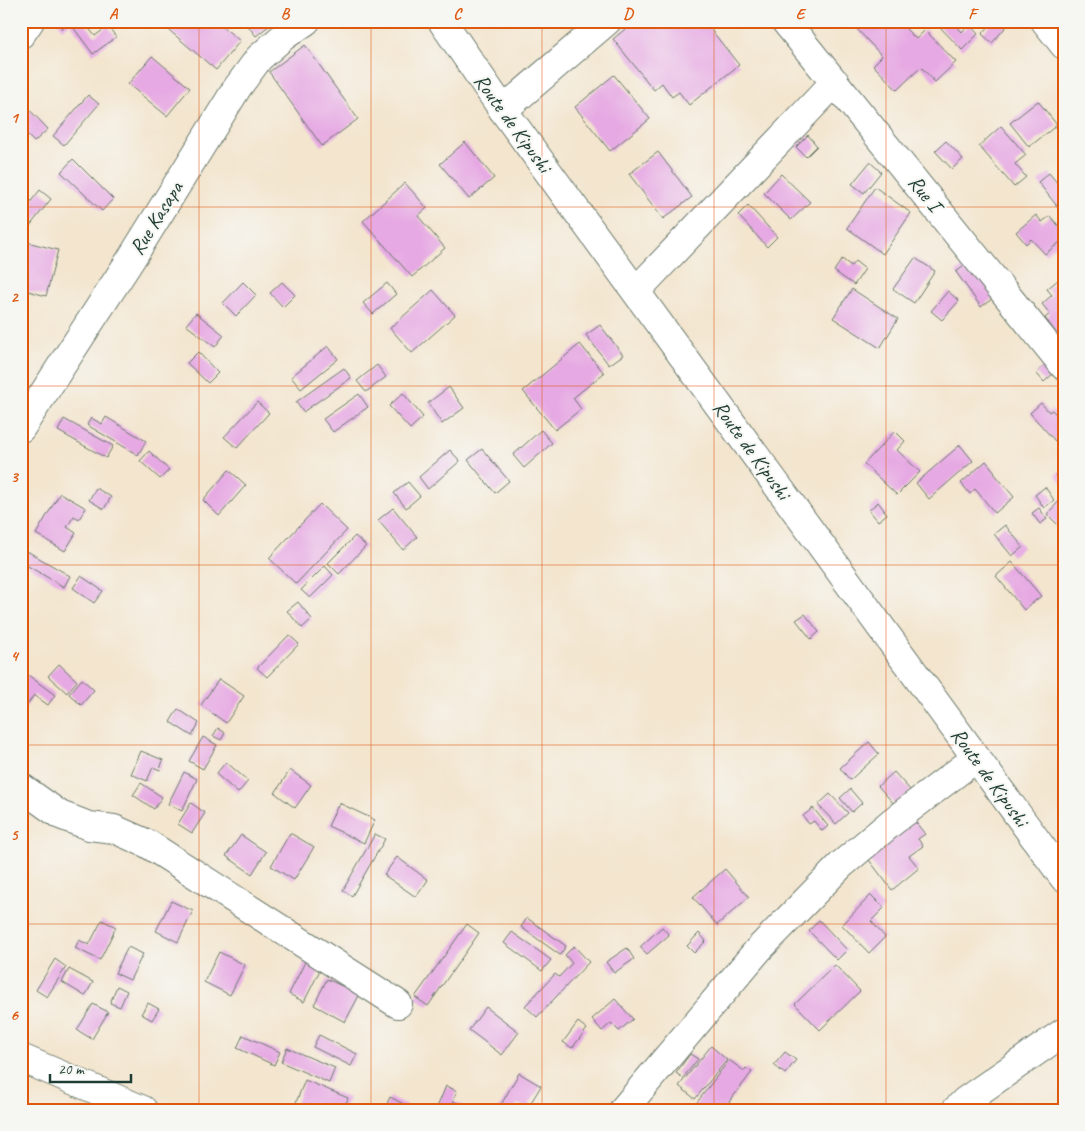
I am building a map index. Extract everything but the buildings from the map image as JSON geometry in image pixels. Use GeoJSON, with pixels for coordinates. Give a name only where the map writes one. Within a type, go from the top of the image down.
{"type":"FeatureCollection","features":[{"type":"Feature","properties":{"kind":"street"},"geometry":{"type":"LineString","coordinates":[[21,34],[30,21]]}},
{"type":"Feature","properties":{"kind":"street","name":"Rue Kasapa"},"geometry":{"type":"LineString","coordinates":[[21,428],[237,88],[259,58],[284,36],[306,21]]}},
{"type":"Feature","properties":{"kind":"street","name":"Route de Kipushi"},"geometry":{"type":"LineString","coordinates":[[442,21],[503,110],[1064,878]]}},
{"type":"Feature","properties":{"kind":"street"},"geometry":{"type":"LineString","coordinates":[[503,110],[607,21]]}},
{"type":"Feature","properties":{"kind":"street","name":"Rue I"},"geometry":{"type":"LineString","coordinates":[[785,21],[1064,366]]}},
{"type":"Feature","properties":{"kind":"street"},"geometry":{"type":"LineString","coordinates":[[1045,21],[1064,46]]}},
{"type":"Feature","properties":{"kind":"street"},"geometry":{"type":"LineString","coordinates":[[636,291],[835,82]]}},
{"type":"Feature","properties":{"kind":"street"},"geometry":{"type":"LineString","coordinates":[[623,1110],[758,950],[841,864],[892,822],[976,758]]}},
{"type":"Feature","properties":{"kind":"street"},"geometry":{"type":"LineString","coordinates":[[21,787],[60,815],[89,826],[114,829],[148,844],[398,1004]]}},
{"type":"Feature","properties":{"kind":"street"},"geometry":{"type":"LineString","coordinates":[[956,1110],[965,1101],[1064,1032]]}},
{"type":"Feature","properties":{"kind":"street"},"geometry":{"type":"LineString","coordinates":[[21,1058],[143,1110]]}}]}
